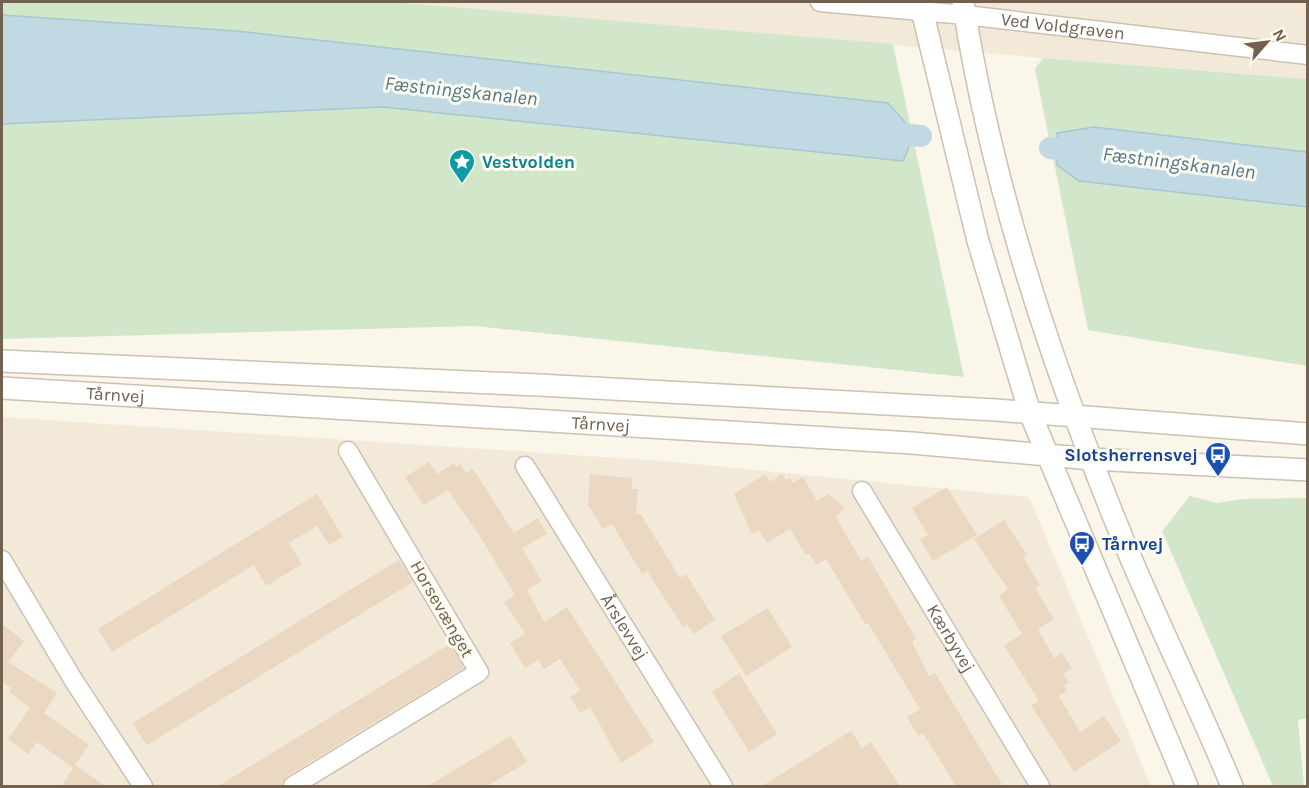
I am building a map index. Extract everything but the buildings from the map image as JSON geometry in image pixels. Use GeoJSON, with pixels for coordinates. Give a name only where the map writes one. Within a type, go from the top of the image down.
{"type":"FeatureCollection","features":[{"type":"Feature","properties":{"kind":"street","name":"Ved Voldgraven"},"geometry":{"type":"LineString","coordinates":[[820,2],[964,8],[1308,55]]}},
{"type":"Feature","properties":{"kind":"street"},"geometry":{"type":"LineString","coordinates":[[921,6],[978,242],[1030,413],[1187,786]]}},
{"type":"Feature","properties":{"kind":"street"},"geometry":{"type":"LineString","coordinates":[[964,8],[982,103],[1011,224],[1056,367],[1109,505],[1232,786]]}},
{"type":"Feature","properties":{"kind":"street","name":"Tårnvej"},"geometry":{"type":"LineString","coordinates":[[2,361],[527,384],[1030,413],[1308,434]]}},
{"type":"Feature","properties":{"kind":"street","name":"Tårnvej"},"geometry":{"type":"LineString","coordinates":[[2,388],[684,429],[1092,459],[1308,470]]}},
{"type":"Feature","properties":{"kind":"street","name":"Horsevænget"},"geometry":{"type":"LineString","coordinates":[[293,786],[479,672],[348,451]]}},
{"type":"Feature","properties":{"kind":"street","name":"Årslevvej"},"geometry":{"type":"LineString","coordinates":[[525,466],[723,786]]}},
{"type":"Feature","properties":{"kind":"street","name":"Kærbyvej"},"geometry":{"type":"LineString","coordinates":[[862,490],[1040,786]]}},
{"type":"Feature","properties":{"kind":"street"},"geometry":{"type":"LineString","coordinates":[[2,560],[74,681],[143,786]]}},
{"type":"Feature","properties":{"kind":"shaded area"},"geometry":{"type":"Polygon","coordinates":[[[393,2],[1307,2],[1307,79],[1043,58],[393,2]]]}},
{"type":"Feature","properties":{"kind":"shaded area"},"geometry":{"type":"Polygon","coordinates":[[[2,417],[664,461],[1029,497],[1151,786],[2,786],[2,417]]]}},
{"type":"Feature","properties":{"kind":"green space","name":"Vestvolden"},"geometry":{"type":"Polygon","coordinates":[[[2,2],[393,2],[893,44],[964,377],[474,326],[2,339],[2,2]]]}},
{"type":"Feature","properties":{"kind":"green space"},"geometry":{"type":"Polygon","coordinates":[[[1043,58],[1307,79],[1307,366],[1088,330],[1035,69],[1043,58]]]}},
{"type":"Feature","properties":{"kind":"green space"},"geometry":{"type":"Polygon","coordinates":[[[1190,496],[1217,503],[1244,499],[1307,498],[1308,718],[1298,720],[1304,786],[1273,786],[1162,531],[1190,496]]]}},
{"type":"Feature","properties":{"kind":"water"},"geometry":{"type":"Polygon","coordinates":[[[2,15],[237,31],[888,103],[909,129],[910,143],[903,161],[383,107],[2,124],[2,15]]]}},
{"type":"Feature","properties":{"kind":"water"},"geometry":{"type":"Polygon","coordinates":[[[1094,127],[1307,152],[1307,207],[1079,181],[1057,165],[1057,133],[1094,127]]]}},
{"type":"Feature","properties":{"kind":"waterway","name":"Fæstningskanalen"},"geometry":{"type":"LineString","coordinates":[[881,132],[921,136]]}},
{"type":"Feature","properties":{"kind":"waterway","name":"Fæstningskanalen"},"geometry":{"type":"LineString","coordinates":[[1050,148],[1086,152]]}},
{"type":"Feature","properties":{"kind":"place","name":"Vestvolden"},"geometry":{"type":"Point","coordinates":[462,185]}},
{"type":"Feature","properties":{"kind":"place","name":"Slotsherrensvej"},"geometry":{"type":"Point","coordinates":[1218,478]}},
{"type":"Feature","properties":{"kind":"place","name":"Tårnvej"},"geometry":{"type":"Point","coordinates":[1082,567]}}]}
